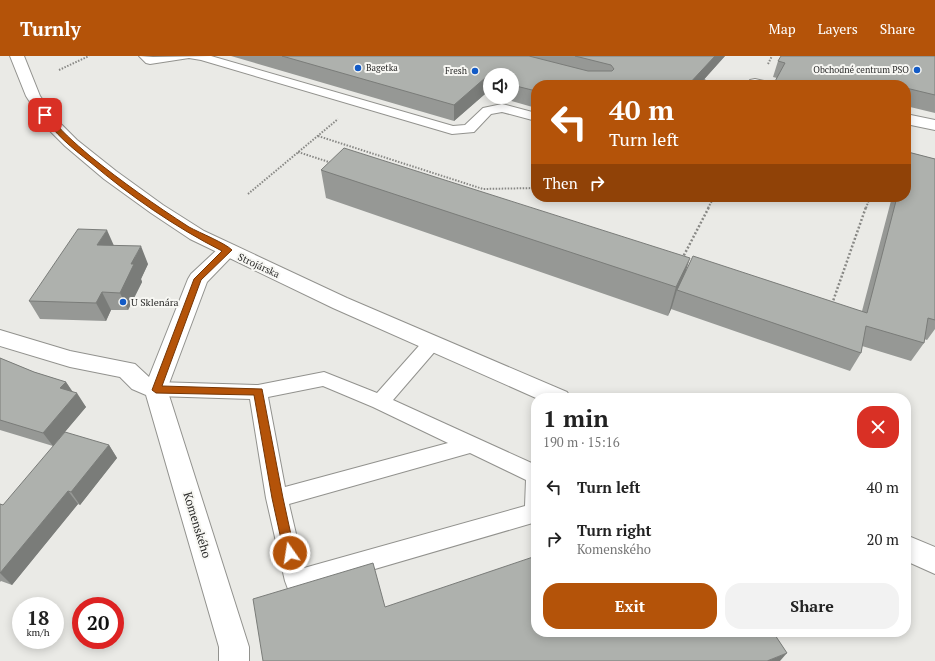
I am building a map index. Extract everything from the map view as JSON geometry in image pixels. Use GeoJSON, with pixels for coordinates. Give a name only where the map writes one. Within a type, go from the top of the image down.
{"type":"FeatureCollection","features":[{"type":"Feature","properties":{"kind":"main road","name":"Strojárska"},"geometry":{"type":"LineString","coordinates":[[17,56],[33,96],[52,124],[71,143],[110,176],[197,235],[340,303],[431,344],[548,393]]}},
{"type":"Feature","properties":{"kind":"main road"},"geometry":{"type":"LineString","coordinates":[[911,119],[935,125]]}},
{"type":"Feature","properties":{"kind":"main road"},"geometry":{"type":"LineString","coordinates":[[0,338],[70,359],[127,370],[140,383],[156,390],[198,279],[228,250]]}},
{"type":"Feature","properties":{"kind":"main road","name":"Komenského"},"geometry":{"type":"LineString","coordinates":[[156,390],[234,648],[234,661]]}},
{"type":"Feature","properties":{"kind":"main road"},"geometry":{"type":"LineString","coordinates":[[911,549],[935,561]]}},
{"type":"Feature","properties":{"kind":"lane"},"geometry":{"type":"LineString","coordinates":[[145,56],[150,61],[185,56]]}},
{"type":"Feature","properties":{"kind":"lane"},"geometry":{"type":"LineString","coordinates":[[192,56],[202,57],[452,130],[469,129],[487,111],[502,108],[531,117]]}},
{"type":"Feature","properties":{"kind":"lane"},"geometry":{"type":"LineString","coordinates":[[380,402],[431,344]]}},
{"type":"Feature","properties":{"kind":"lane"},"geometry":{"type":"LineString","coordinates":[[156,390],[258,392],[324,379],[380,402],[531,473]]}},
{"type":"Feature","properties":{"kind":"lane"},"geometry":{"type":"LineString","coordinates":[[258,392],[277,498],[296,580],[531,514]]}},
{"type":"Feature","properties":{"kind":"lane"},"geometry":{"type":"LineString","coordinates":[[277,498],[470,445]]}},
{"type":"Feature","properties":{"kind":"path"},"geometry":{"type":"LineString","coordinates":[[58,70],[89,56]]}},
{"type":"Feature","properties":{"kind":"path"},"geometry":{"type":"LineString","coordinates":[[697,78],[703,80]]}},
{"type":"Feature","properties":{"kind":"path"},"geometry":{"type":"LineString","coordinates":[[248,194],[359,102]]}},
{"type":"Feature","properties":{"kind":"path"},"geometry":{"type":"LineString","coordinates":[[318,136],[483,189],[531,188]]}},
{"type":"Feature","properties":{"kind":"path"},"geometry":{"type":"LineString","coordinates":[[298,152],[336,165]]}},
{"type":"Feature","properties":{"kind":"path"},"geometry":{"type":"LineString","coordinates":[[680,262],[711,202]]}},
{"type":"Feature","properties":{"kind":"path"},"geometry":{"type":"LineString","coordinates":[[830,310],[868,202]]}},
{"type":"Feature","properties":{"kind":"building"},"geometry":{"type":"Polygon","coordinates":[[[282,56],[529,56],[588,71],[612,71],[614,69],[611,65],[575,56],[715,56],[693,80],[531,80],[531,90],[519,87],[519,68],[483,68],[483,80],[454,105],[282,56]]]}},
{"type":"Feature","properties":{"kind":"building"},"geometry":{"type":"Polygon","coordinates":[[[781,56],[935,56],[935,95],[911,89],[911,80],[776,80],[785,63],[778,61],[781,56]]]}},
{"type":"Feature","properties":{"kind":"building"},"geometry":{"type":"Polygon","coordinates":[[[344,148],[690,258],[676,287],[321,170],[344,148]]]}},
{"type":"Feature","properties":{"kind":"building"},"geometry":{"type":"Polygon","coordinates":[[[911,153],[935,159],[935,320],[928,318],[924,343],[866,326],[861,353],[677,290],[693,256],[867,313],[896,202],[911,202],[911,153]]]}},
{"type":"Feature","properties":{"kind":"building"},"geometry":{"type":"Polygon","coordinates":[[[78,229],[107,230],[97,245],[141,246],[131,264],[134,264],[120,293],[102,292],[96,303],[29,301],[78,229]]]}},
{"type":"Feature","properties":{"kind":"building"},"geometry":{"type":"Polygon","coordinates":[[[0,358],[34,372],[66,382],[60,388],[77,393],[43,433],[0,420],[0,358]]]}},
{"type":"Feature","properties":{"kind":"building"},"geometry":{"type":"Polygon","coordinates":[[[65,432],[109,445],[71,492],[68,491],[0,573],[0,504],[3,505],[65,432]]]}},
{"type":"Feature","properties":{"kind":"building"},"geometry":{"type":"Polygon","coordinates":[[[531,558],[531,637],[776,637],[787,653],[767,661],[263,661],[253,599],[373,563],[385,607],[531,558]]]}},
{"type":"Feature","properties":{"kind":"place","name":"Bagetka"},"geometry":{"type":"Point","coordinates":[358,68]}},
{"type":"Feature","properties":{"kind":"place","name":"Obchodné centrum PSO"},"geometry":{"type":"Point","coordinates":[917,70]}},
{"type":"Feature","properties":{"kind":"place","name":"Fresh"},"geometry":{"type":"Point","coordinates":[475,71]}},
{"type":"Feature","properties":{"kind":"place","name":"U Sklenára"},"geometry":{"type":"Point","coordinates":[123,302]}},
{"type":"Feature","properties":{"kind":"route"},"geometry":{"type":"LineString","coordinates":[[45,115],[71,143],[110,176],[197,235],[228,250],[198,279],[156,390],[258,392],[277,498],[290,553]]}}]}
